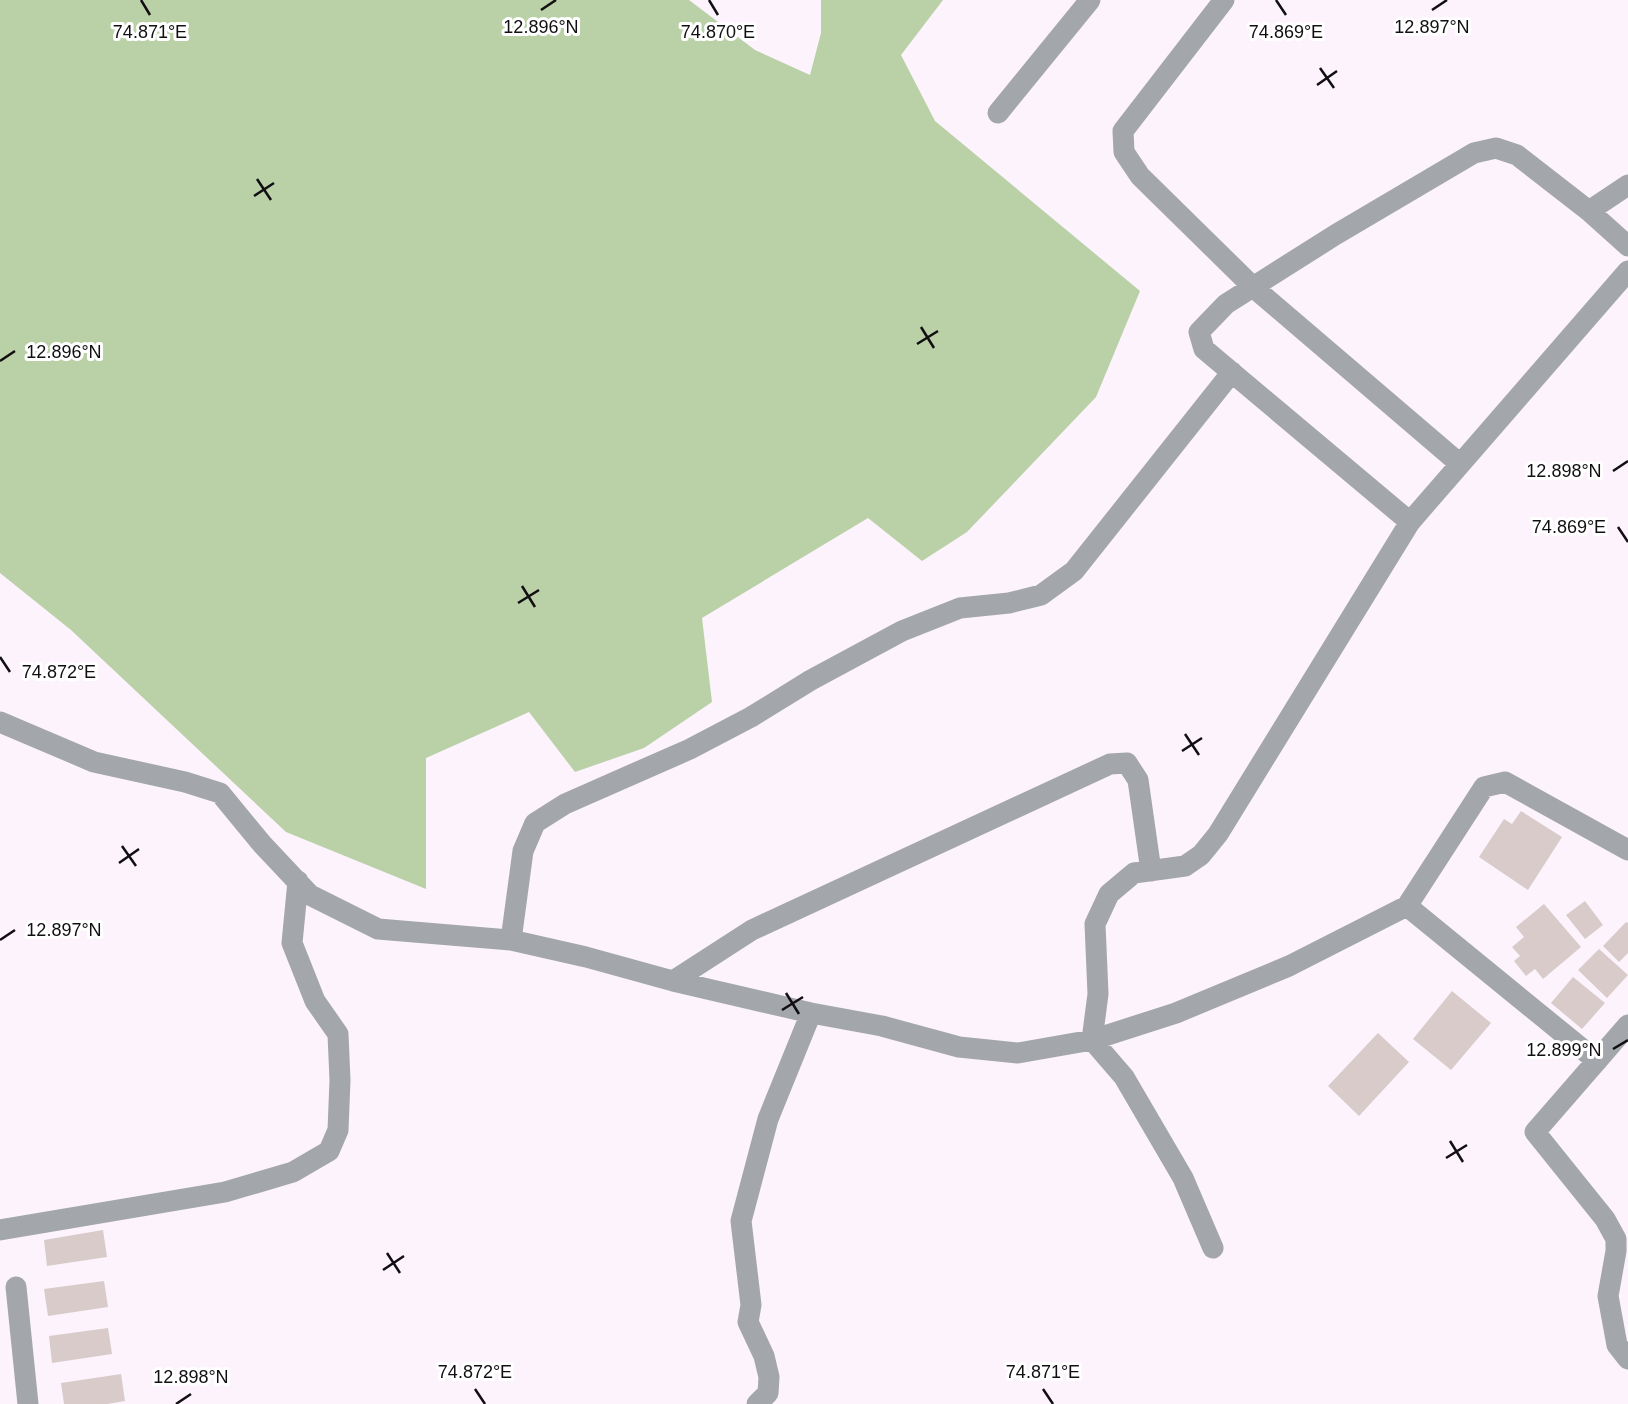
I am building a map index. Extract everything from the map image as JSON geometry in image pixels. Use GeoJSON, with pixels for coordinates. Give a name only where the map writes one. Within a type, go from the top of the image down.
{"type":"FeatureCollection","features":[{"type":"Feature","properties":{"kind":"street"},"geometry":{"type":"LineString","coordinates":[[998,113],[1090,0]]}},
{"type":"Feature","properties":{"kind":"street"},"geometry":{"type":"LineString","coordinates":[[1224,0],[1123,131],[1124,152],[1140,176],[1253,287],[1460,464]]}},
{"type":"Feature","properties":{"kind":"street"},"geometry":{"type":"LineString","coordinates":[[1410,522],[1204,349],[1199,332],[1226,304],[1335,235],[1474,153],[1496,148],[1517,155],[1589,211],[1628,246]]}},
{"type":"Feature","properties":{"kind":"street"},"geometry":{"type":"LineString","coordinates":[[1589,211],[1628,185]]}},
{"type":"Feature","properties":{"kind":"street"},"geometry":{"type":"LineString","coordinates":[[1213,1248],[1183,1178],[1124,1077],[1092,1040],[1098,994],[1095,924],[1109,894],[1134,873],[1185,866],[1201,855],[1218,834],[1410,522],[1628,271]]}},
{"type":"Feature","properties":{"kind":"street"},"geometry":{"type":"LineString","coordinates":[[511,940],[523,851],[535,823],[565,804],[690,749],[902,631],[960,608],[1009,603],[1041,594],[1074,571],[1232,372]]}},
{"type":"Feature","properties":{"kind":"street"},"geometry":{"type":"LineString","coordinates":[[0,722],[94,762],[185,782],[220,793],[262,844],[310,895],[378,929],[511,940],[811,1013],[882,1026],[959,1047],[1018,1053],[1092,1040],[1176,1013],[1289,966],[1407,906],[1484,787],[1505,782],[1628,850]]}},
{"type":"Feature","properties":{"kind":"street"},"geometry":{"type":"LineString","coordinates":[[673,981],[752,930],[1110,764],[1128,763],[1138,780],[1151,871]]}},
{"type":"Feature","properties":{"kind":"street"},"geometry":{"type":"LineString","coordinates":[[0,1230],[225,1192],[293,1172],[329,1151],[338,1130],[338,1034],[315,1001],[292,943],[298,881]]}},
{"type":"Feature","properties":{"kind":"street"},"geometry":{"type":"LineString","coordinates":[[1407,906],[1597,1061]]}},
{"type":"Feature","properties":{"kind":"street"},"geometry":{"type":"LineString","coordinates":[[757,1404],[768,1393],[769,1377],[764,1356],[748,1322],[751,1305],[741,1221],[768,1119],[811,1013]]}},
{"type":"Feature","properties":{"kind":"street"},"geometry":{"type":"LineString","coordinates":[[1628,1025],[1535,1132],[1605,1219],[1616,1239],[1608,1296],[1616,1345],[1628,1359]]}},
{"type":"Feature","properties":{"kind":"street"},"geometry":{"type":"LineString","coordinates":[[16,1287],[28,1404]]}},
{"type":"Feature","properties":{"kind":"green space"},"geometry":{"type":"Polygon","coordinates":[[[0,0],[689,0],[755,50],[810,75],[821,33],[821,0],[943,0],[901,55],[935,121],[1140,291],[1096,397],[967,532],[922,561],[868,518],[702,618],[712,702],[644,748],[575,772],[529,712],[426,758],[426,889],[286,832],[71,630],[0,573],[0,0]]]}},
{"type":"Feature","properties":{"kind":"building"},"geometry":{"type":"Polygon","coordinates":[[[1521,811],[1562,837],[1528,890],[1479,857],[1504,819],[1512,824],[1521,811]]]}},
{"type":"Feature","properties":{"kind":"building"},"geometry":{"type":"Polygon","coordinates":[[[1585,901],[1603,925],[1585,939],[1566,915],[1585,901]]]}},
{"type":"Feature","properties":{"kind":"building"},"geometry":{"type":"Polygon","coordinates":[[[1544,904],[1581,947],[1543,979],[1535,969],[1526,976],[1514,961],[1520,956],[1512,947],[1524,937],[1516,927],[1544,904]]]}},
{"type":"Feature","properties":{"kind":"building"},"geometry":{"type":"Polygon","coordinates":[[[1626,922],[1628,953],[1619,962],[1603,946],[1626,922]]]}},
{"type":"Feature","properties":{"kind":"building"},"geometry":{"type":"Polygon","coordinates":[[[1599,949],[1628,975],[1607,998],[1578,970],[1599,949]]]}},
{"type":"Feature","properties":{"kind":"building"},"geometry":{"type":"Polygon","coordinates":[[[1573,977],[1605,1003],[1582,1029],[1551,1003],[1573,977]]]}},
{"type":"Feature","properties":{"kind":"building"},"geometry":{"type":"Polygon","coordinates":[[[1452,991],[1491,1023],[1451,1070],[1413,1039],[1452,991]]]}},
{"type":"Feature","properties":{"kind":"building"},"geometry":{"type":"Polygon","coordinates":[[[1378,1033],[1409,1062],[1359,1116],[1328,1086],[1378,1033]]]}},
{"type":"Feature","properties":{"kind":"building"},"geometry":{"type":"Polygon","coordinates":[[[103,1230],[107,1257],[47,1266],[44,1240],[103,1230]]]}},
{"type":"Feature","properties":{"kind":"building"},"geometry":{"type":"Polygon","coordinates":[[[104,1281],[108,1307],[48,1316],[44,1289],[104,1281]]]}},
{"type":"Feature","properties":{"kind":"building"},"geometry":{"type":"Polygon","coordinates":[[[108,1328],[112,1354],[52,1363],[49,1336],[108,1328]]]}},
{"type":"Feature","properties":{"kind":"building"},"geometry":{"type":"Polygon","coordinates":[[[121,1374],[125,1401],[107,1404],[64,1404],[61,1383],[121,1374]]]}}]}
